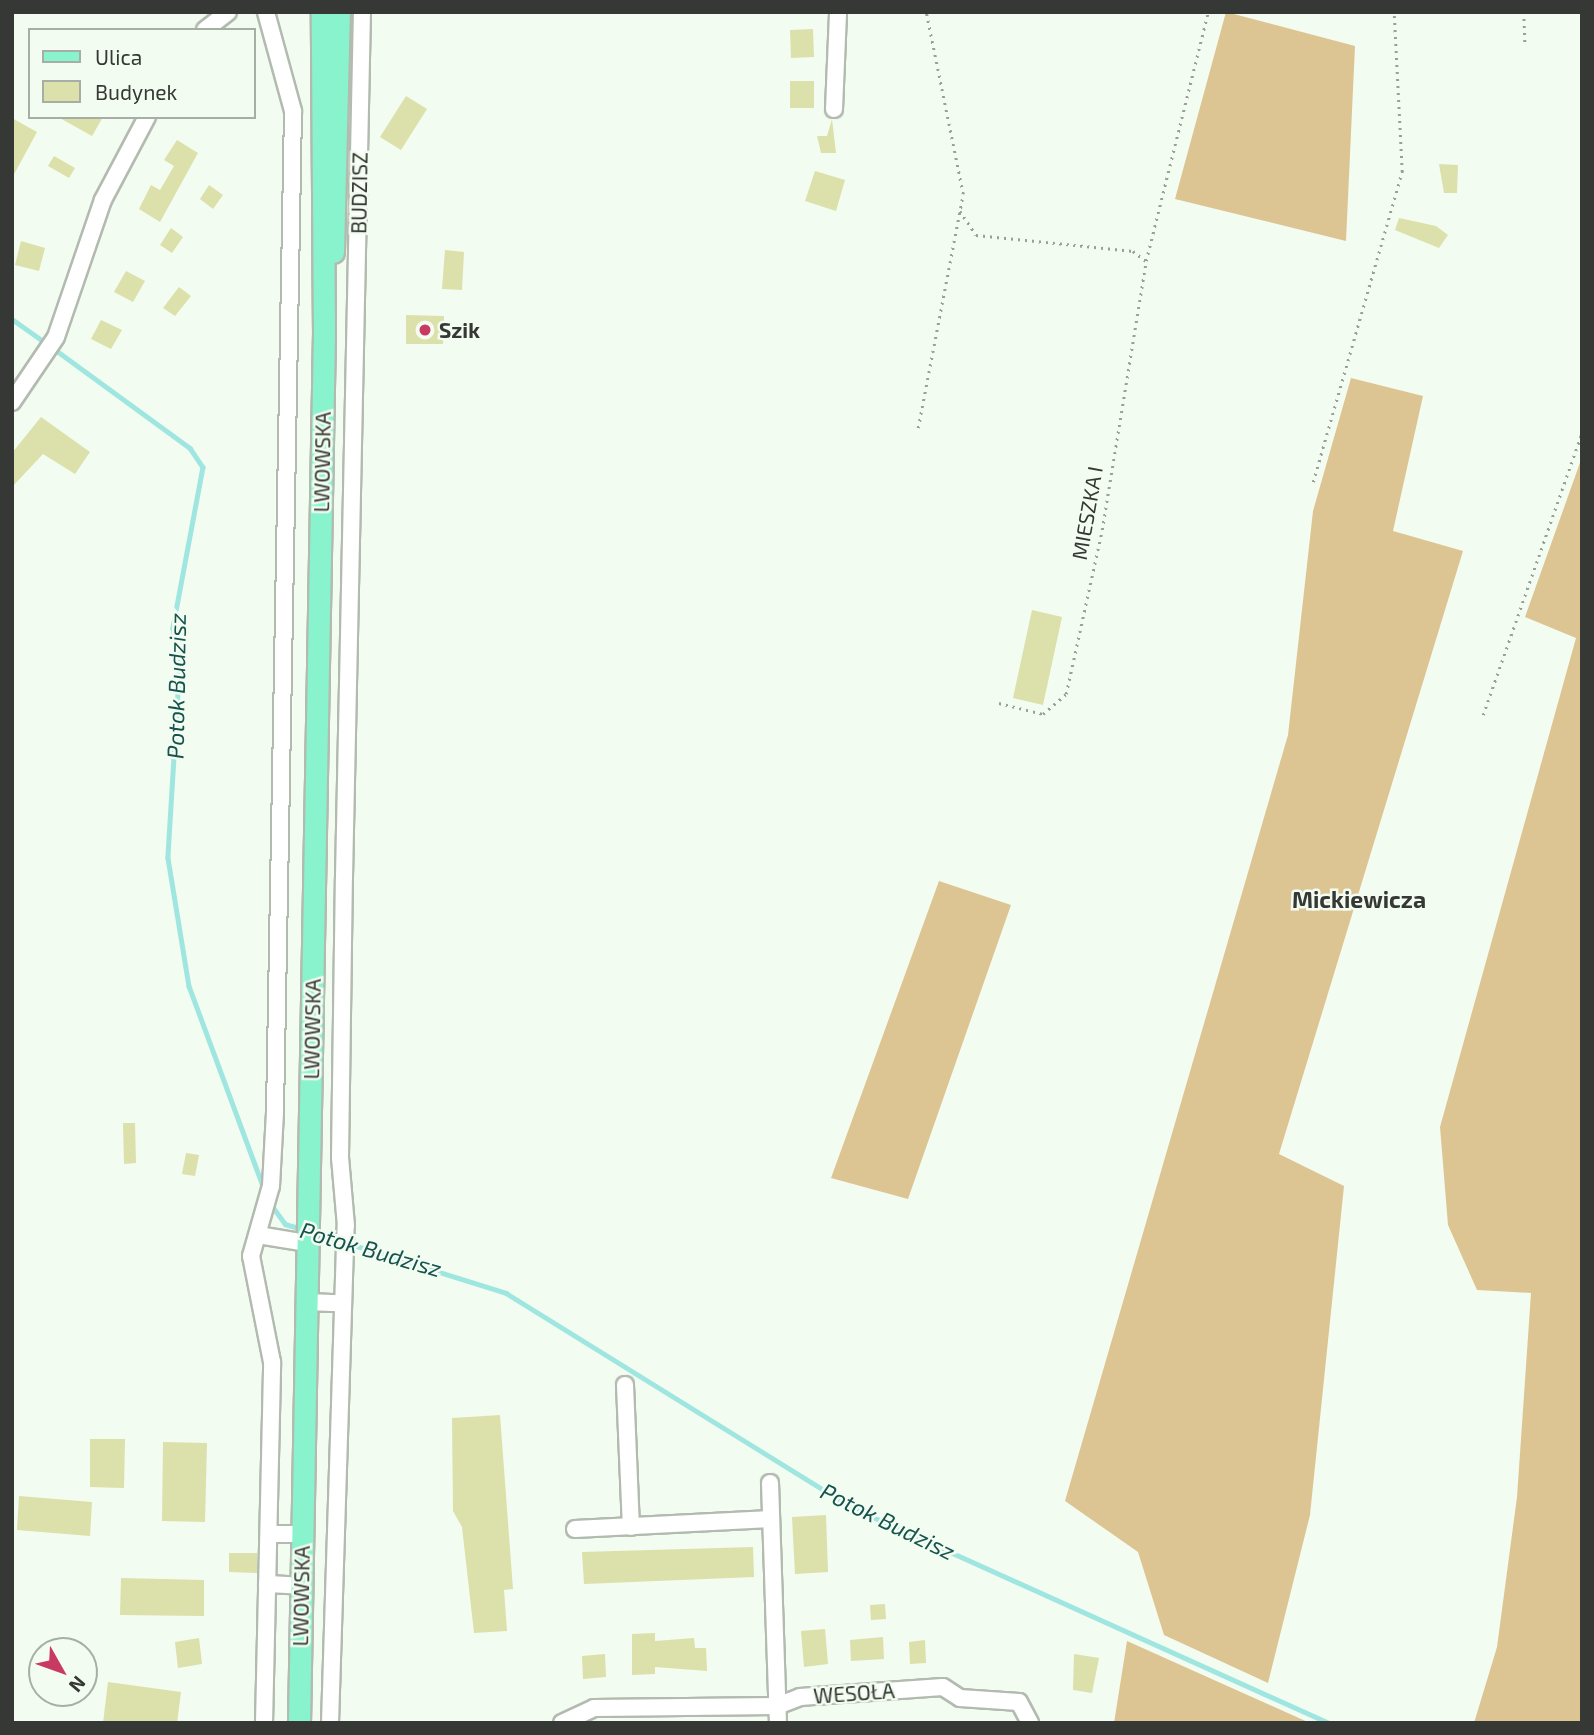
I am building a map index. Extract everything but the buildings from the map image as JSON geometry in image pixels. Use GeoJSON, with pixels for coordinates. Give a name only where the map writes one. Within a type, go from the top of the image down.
{"type":"FeatureCollection","features":[{"type":"Feature","properties":{"kind":"main road","name":"LWOWSKA"},"geometry":{"type":"LineString","coordinates":[[299,1723],[324,374],[322,12]]}},
{"type":"Feature","properties":{"kind":"main road","name":"LWOWSKA"},"geometry":{"type":"LineString","coordinates":[[324,335],[333,264],[339,12]]}},
{"type":"Feature","properties":{"kind":"street"},"geometry":{"type":"LineString","coordinates":[[208,28],[228,12]]}},
{"type":"Feature","properties":{"kind":"street"},"geometry":{"type":"LineString","coordinates":[[264,1723],[271,1339],[251,1256],[258,1235],[260,1214],[271,1186],[293,111],[271,50],[266,12]]}},
{"type":"Feature","properties":{"kind":"street","name":"BUDZISZ"},"geometry":{"type":"LineString","coordinates":[[330,1723],[339,1303],[346,1226],[340,1158],[362,12]]}},
{"type":"Feature","properties":{"kind":"street"},"geometry":{"type":"LineString","coordinates":[[834,109],[838,12]]}},
{"type":"Feature","properties":{"kind":"street"},"geometry":{"type":"LineString","coordinates":[[12,402],[56,337],[103,200],[146,119]]}},
{"type":"Feature","properties":{"kind":"street"},"geometry":{"type":"LineString","coordinates":[[324,374],[354,374]]}},
{"type":"Feature","properties":{"kind":"street"},"geometry":{"type":"LineString","coordinates":[[258,1235],[307,1242]]}},
{"type":"Feature","properties":{"kind":"street"},"geometry":{"type":"LineString","coordinates":[[306,1302],[339,1303]]}},
{"type":"Feature","properties":{"kind":"street"},"geometry":{"type":"LineString","coordinates":[[625,1385],[631,1527]]}},
{"type":"Feature","properties":{"kind":"street"},"geometry":{"type":"LineString","coordinates":[[770,1483],[777,1715]]}},
{"type":"Feature","properties":{"kind":"street"},"geometry":{"type":"LineString","coordinates":[[575,1530],[771,1519]]}},
{"type":"Feature","properties":{"kind":"street"},"geometry":{"type":"LineString","coordinates":[[269,1534],[302,1534]]}},
{"type":"Feature","properties":{"kind":"street"},"geometry":{"type":"LineString","coordinates":[[267,1584],[302,1586]]}},
{"type":"Feature","properties":{"kind":"street","name":"WESOŁA"},"geometry":{"type":"LineString","coordinates":[[562,1723],[594,1708],[777,1715],[800,1697],[943,1687],[960,1698],[1019,1702],[1030,1723]]}},
{"type":"Feature","properties":{"kind":"path"},"geometry":{"type":"LineString","coordinates":[[918,428],[963,194],[926,12]]}},
{"type":"Feature","properties":{"kind":"path"},"geometry":{"type":"LineString","coordinates":[[960,211],[976,234],[1133,251],[1146,261],[1208,12]]}},
{"type":"Feature","properties":{"kind":"path"},"geometry":{"type":"LineString","coordinates":[[1313,482],[1402,172],[1394,12]]}},
{"type":"Feature","properties":{"kind":"path"},"geometry":{"type":"LineString","coordinates":[[1524,12],[1525,42]]}},
{"type":"Feature","properties":{"kind":"path","name":"MIESZKA I"},"geometry":{"type":"LineString","coordinates":[[999,703],[1043,714],[1066,694],[1102,530],[1146,261]]}},
{"type":"Feature","properties":{"kind":"path"},"geometry":{"type":"LineString","coordinates":[[1483,715],[1582,433]]}},
{"type":"Feature","properties":{"kind":"shaded area"},"geometry":{"type":"Polygon","coordinates":[[[1226,12],[1355,46],[1346,241],[1175,199],[1226,12]]]}},
{"type":"Feature","properties":{"kind":"shaded area"},"geometry":{"type":"Polygon","coordinates":[[[1351,378],[1423,396],[1393,531],[1463,551],[1279,1154],[1344,1186],[1310,1515],[1268,1683],[1164,1635],[1138,1552],[1065,1501],[1288,735],[1313,511],[1351,378]]]}},
{"type":"Feature","properties":{"kind":"shaded area"},"geometry":{"type":"Polygon","coordinates":[[[1582,457],[1582,1723],[1474,1723],[1497,1647],[1517,1497],[1531,1293],[1477,1290],[1448,1225],[1440,1127],[1576,638],[1525,617],[1582,457]]]}},
{"type":"Feature","properties":{"kind":"shaded area"},"geometry":{"type":"Polygon","coordinates":[[[939,881],[1011,905],[908,1199],[831,1178],[939,881]]]}},
{"type":"Feature","properties":{"kind":"shaded area"},"geometry":{"type":"Polygon","coordinates":[[[1127,1641],[1310,1723],[1114,1723],[1127,1641]]]}},
{"type":"Feature","properties":{"kind":"waterway","name":"Potok Budzisz"},"geometry":{"type":"LineString","coordinates":[[12,319],[46,343]]}},
{"type":"Feature","properties":{"kind":"waterway","name":"Potok Budzisz"},"geometry":{"type":"LineString","coordinates":[[53,348],[190,448],[203,467],[173,628],[180,659],[168,858],[189,986],[265,1192]]}},
{"type":"Feature","properties":{"kind":"waterway","name":"Potok Budzisz"},"geometry":{"type":"LineString","coordinates":[[270,1203],[285,1224],[302,1229]]}},
{"type":"Feature","properties":{"kind":"waterway","name":"Potok Budzisz"},"geometry":{"type":"LineString","coordinates":[[314,1233],[342,1242]]}},
{"type":"Feature","properties":{"kind":"waterway","name":"Potok Budzisz"},"geometry":{"type":"LineString","coordinates":[[350,1244],[506,1293],[853,1508],[1329,1723]]}},
{"type":"Feature","properties":{"kind":"place","name":"Szik"},"geometry":{"type":"Point","coordinates":[425,330]}},
{"type":"Feature","properties":{"kind":"district","name":"Mickiewicza"},"geometry":{"type":"Point","coordinates":[1359,899]}}]}
